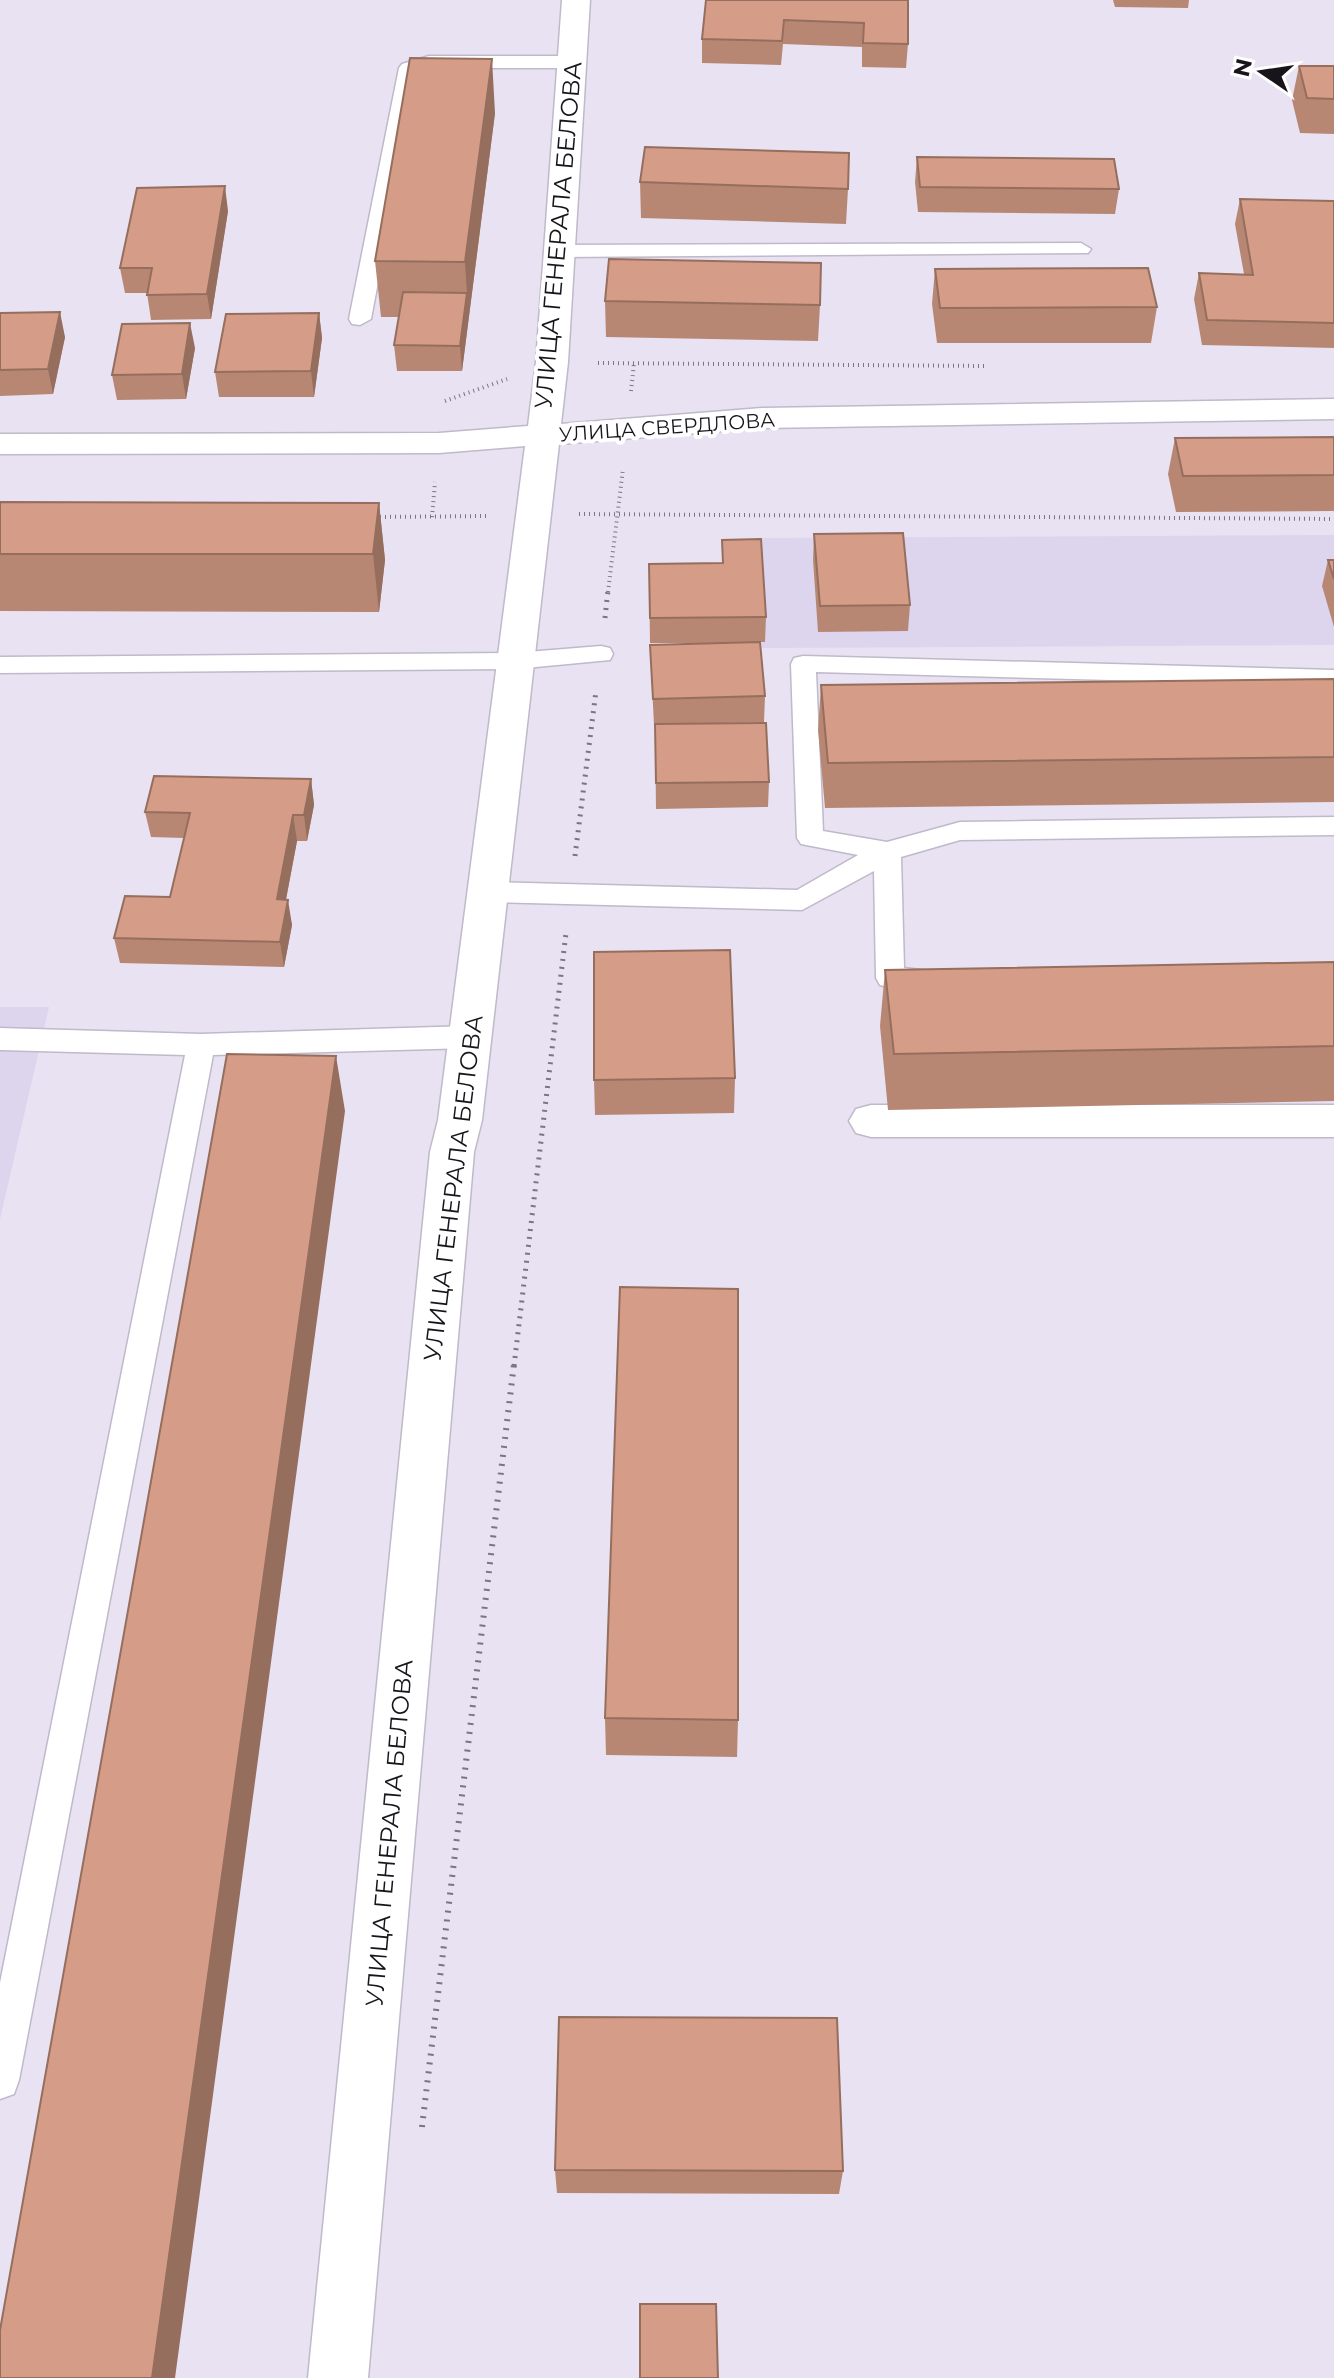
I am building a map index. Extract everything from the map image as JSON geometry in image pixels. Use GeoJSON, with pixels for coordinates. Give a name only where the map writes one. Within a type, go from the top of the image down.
{"type":"FeatureCollection","features":[{"type":"Feature","properties":{"kind":"street","name":"УЛИЦА ГЕНЕРАЛА БЕЛОВА"},"geometry":{"type":"LineString","coordinates":[[338,2378],[451,1168],[460,1120],[552,362],[576,0]]}},
{"type":"Feature","properties":{"kind":"street","name":"УЛИЦА СВЕРДЛОВА"},"geometry":{"type":"LineString","coordinates":[[0,444],[439,443],[541,437],[627,426],[762,418],[1334,409]]}},
{"type":"Feature","properties":{"kind":"street"},"geometry":{"type":"LineString","coordinates":[[871,1121],[1334,1121]]}},
{"type":"Feature","properties":{"kind":"lane"},"geometry":{"type":"LineString","coordinates":[[360,319],[409,68],[429,62],[572,62]]}},
{"type":"Feature","properties":{"kind":"lane"},"geometry":{"type":"LineString","coordinates":[[559,251],[1081,249]]}},
{"type":"Feature","properties":{"kind":"lane"},"geometry":{"type":"LineString","coordinates":[[0,665],[515,661],[601,654]]}},
{"type":"Feature","properties":{"kind":"lane"},"geometry":{"type":"LineString","coordinates":[[887,851],[810,838],[803,664],[1334,678]]}},
{"type":"Feature","properties":{"kind":"lane"},"geometry":{"type":"LineString","coordinates":[[487,892],[802,900],[887,851],[960,831],[1334,826]]}},
{"type":"Feature","properties":{"kind":"lane"},"geometry":{"type":"LineString","coordinates":[[887,851],[890,978],[954,977]]}},
{"type":"Feature","properties":{"kind":"lane"},"geometry":{"type":"LineString","coordinates":[[0,1039],[201,1045],[470,1037]]}},
{"type":"Feature","properties":{"kind":"lane"},"geometry":{"type":"LineString","coordinates":[[0,2080],[201,1045]]}},
{"type":"Feature","properties":{"kind":"path"},"geometry":{"type":"LineString","coordinates":[[439,403],[552,362],[986,366]]}},
{"type":"Feature","properties":{"kind":"path"},"geometry":{"type":"LineString","coordinates":[[421,2142],[618,512],[1334,519]]}},
{"type":"Feature","properties":{"kind":"path"},"geometry":{"type":"LineString","coordinates":[[368,517],[432,517]]}},
{"type":"Feature","properties":{"kind":"shaded area"},"geometry":{"type":"Polygon","coordinates":[[[1334,535],[1334,645],[762,648],[757,538],[1334,535]]]}},
{"type":"Feature","properties":{"kind":"shaded area"},"geometry":{"type":"Polygon","coordinates":[[[0,1007],[49,1007],[0,1219],[0,1007]]]}},
{"type":"Feature","properties":{"kind":"building"},"geometry":{"type":"Polygon","coordinates":[[[706,0],[908,0],[908,44],[863,43],[864,23],[784,20],[782,41],[702,39],[706,0]]]}},
{"type":"Feature","properties":{"kind":"building"},"geometry":{"type":"Polygon","coordinates":[[[410,58],[492,59],[465,262],[375,261],[410,58]]]}},
{"type":"Feature","properties":{"kind":"building"},"geometry":{"type":"Polygon","coordinates":[[[1299,66],[1334,66],[1334,99],[1307,98],[1299,66]]]}},
{"type":"Feature","properties":{"kind":"building"},"geometry":{"type":"Polygon","coordinates":[[[645,147],[849,153],[848,189],[640,182],[645,147]]]}},
{"type":"Feature","properties":{"kind":"building"},"geometry":{"type":"Polygon","coordinates":[[[917,157],[1114,159],[1119,189],[920,187],[917,157]]]}},
{"type":"Feature","properties":{"kind":"building"},"geometry":{"type":"Polygon","coordinates":[[[225,186],[207,294],[147,295],[152,268],[120,268],[137,188],[225,186]]]}},
{"type":"Feature","properties":{"kind":"building"},"geometry":{"type":"Polygon","coordinates":[[[1240,199],[1334,201],[1334,323],[1207,320],[1199,273],[1253,275],[1240,199]]]}},
{"type":"Feature","properties":{"kind":"building"},"geometry":{"type":"Polygon","coordinates":[[[609,259],[821,263],[820,305],[605,301],[609,259]]]}},
{"type":"Feature","properties":{"kind":"building"},"geometry":{"type":"Polygon","coordinates":[[[1148,268],[1157,307],[940,308],[935,269],[1148,268]]]}},
{"type":"Feature","properties":{"kind":"building"},"geometry":{"type":"Polygon","coordinates":[[[403,292],[467,293],[460,346],[394,345],[403,292]]]}},
{"type":"Feature","properties":{"kind":"building"},"geometry":{"type":"Polygon","coordinates":[[[60,312],[48,369],[0,370],[0,313],[60,312]]]}},
{"type":"Feature","properties":{"kind":"building"},"geometry":{"type":"Polygon","coordinates":[[[319,313],[311,371],[215,372],[226,314],[319,313]]]}},
{"type":"Feature","properties":{"kind":"building"},"geometry":{"type":"Polygon","coordinates":[[[190,323],[182,374],[112,375],[122,324],[190,323]]]}},
{"type":"Feature","properties":{"kind":"building"},"geometry":{"type":"Polygon","coordinates":[[[1334,437],[1334,475],[1183,476],[1175,438],[1334,437]]]}},
{"type":"Feature","properties":{"kind":"building"},"geometry":{"type":"Polygon","coordinates":[[[0,502],[379,503],[373,554],[0,554],[0,502]]]}},
{"type":"Feature","properties":{"kind":"building"},"geometry":{"type":"Polygon","coordinates":[[[903,533],[910,605],[820,606],[814,534],[903,533]]]}},
{"type":"Feature","properties":{"kind":"building"},"geometry":{"type":"Polygon","coordinates":[[[761,539],[766,617],[650,618],[649,564],[723,563],[722,540],[761,539]]]}},
{"type":"Feature","properties":{"kind":"building"},"geometry":{"type":"Polygon","coordinates":[[[1328,560],[1334,560],[1334,579],[1328,560]]]}},
{"type":"Feature","properties":{"kind":"building"},"geometry":{"type":"Polygon","coordinates":[[[760,642],[765,696],[653,699],[650,645],[760,642]]]}},
{"type":"Feature","properties":{"kind":"building"},"geometry":{"type":"Polygon","coordinates":[[[1334,679],[1334,757],[828,763],[821,685],[1334,679]]]}},
{"type":"Feature","properties":{"kind":"building"},"geometry":{"type":"Polygon","coordinates":[[[766,723],[769,782],[656,783],[655,724],[766,723]]]}},
{"type":"Feature","properties":{"kind":"building"},"geometry":{"type":"Polygon","coordinates":[[[154,776],[311,779],[304,815],[293,815],[277,899],[288,900],[280,942],[114,938],[125,896],[170,897],[190,813],[145,812],[154,776]]]}},
{"type":"Feature","properties":{"kind":"building"},"geometry":{"type":"Polygon","coordinates":[[[730,950],[735,1078],[594,1080],[594,952],[730,950]]]}},
{"type":"Feature","properties":{"kind":"building"},"geometry":{"type":"Polygon","coordinates":[[[1334,962],[1334,1046],[894,1054],[885,970],[1334,962]]]}},
{"type":"Feature","properties":{"kind":"building"},"geometry":{"type":"Polygon","coordinates":[[[227,1054],[336,1056],[152,2378],[0,2378],[0,2330],[227,1054]]]}},
{"type":"Feature","properties":{"kind":"building"},"geometry":{"type":"Polygon","coordinates":[[[620,1287],[738,1289],[738,1720],[605,1718],[620,1287]]]}},
{"type":"Feature","properties":{"kind":"building"},"geometry":{"type":"Polygon","coordinates":[[[559,2017],[837,2018],[843,2171],[555,2170],[559,2017]]]}},
{"type":"Feature","properties":{"kind":"building"},"geometry":{"type":"Polygon","coordinates":[[[640,2304],[716,2304],[718,2378],[640,2378],[640,2304]]]}}]}
